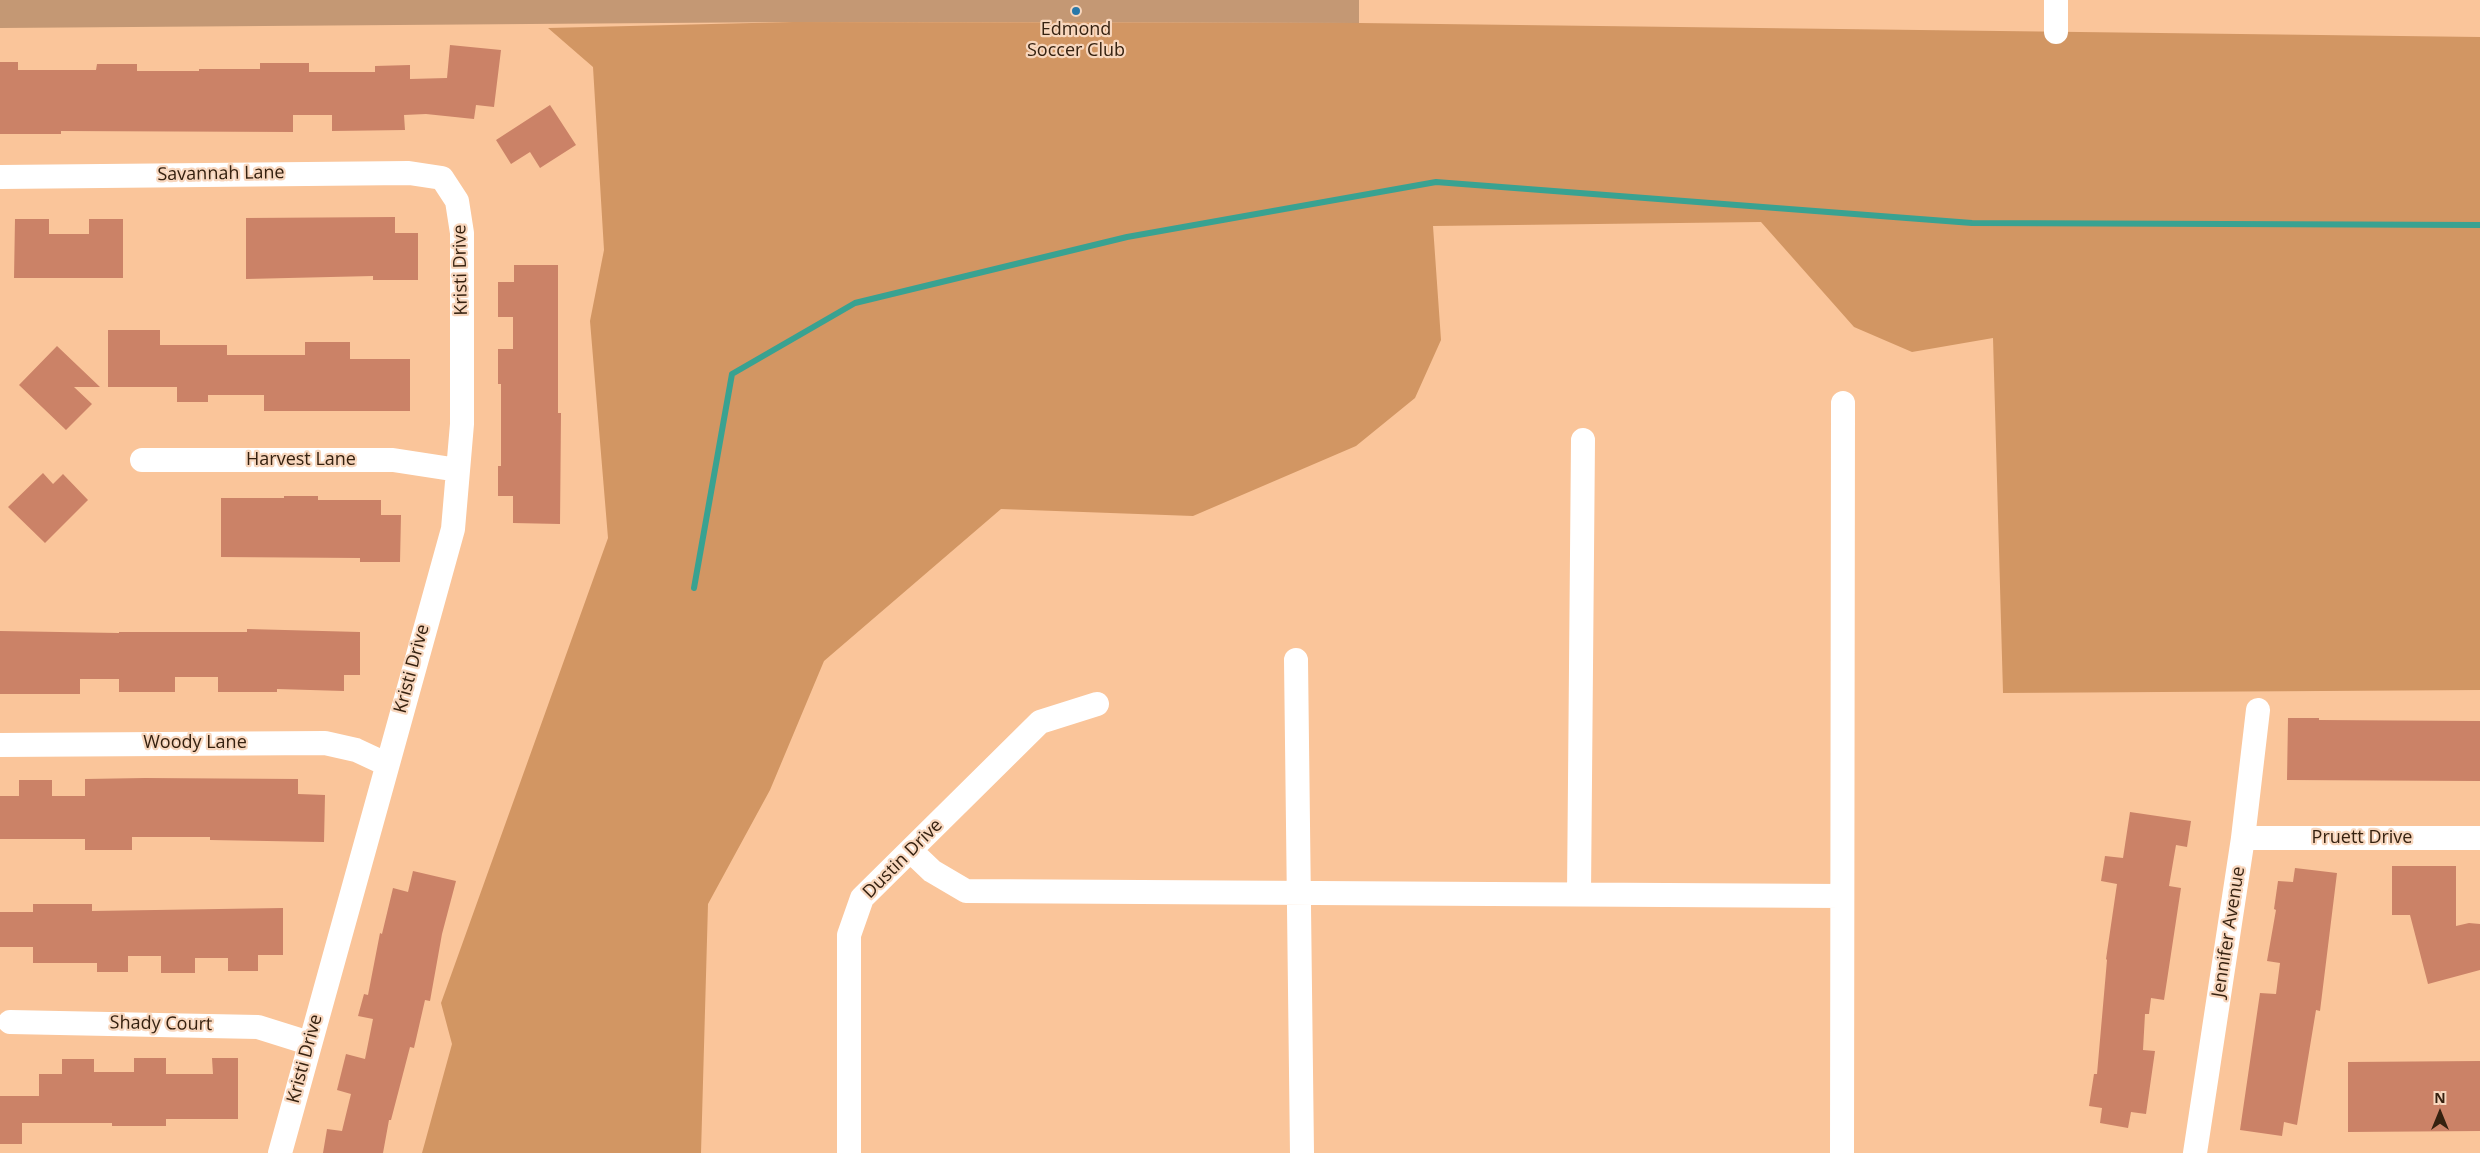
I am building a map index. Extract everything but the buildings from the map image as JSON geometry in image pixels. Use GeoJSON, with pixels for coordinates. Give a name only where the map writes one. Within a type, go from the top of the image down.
{"type":"FeatureCollection","features":[{"type":"Feature","properties":{"kind":"street"},"geometry":{"type":"LineString","coordinates":[[2056,0],[2056,32]]}},
{"type":"Feature","properties":{"kind":"street","name":"Savannah Lane"},"geometry":{"type":"LineString","coordinates":[[0,176],[409,173],[442,178]]}},
{"type":"Feature","properties":{"kind":"street","name":"Kristi Drive"},"geometry":{"type":"LineString","coordinates":[[280,1153],[386,764],[453,529],[462,424],[462,232],[458,200],[442,178]]}},
{"type":"Feature","properties":{"kind":"street"},"geometry":{"type":"LineString","coordinates":[[1842,1153],[1843,403]]}},
{"type":"Feature","properties":{"kind":"street"},"geometry":{"type":"LineString","coordinates":[[1578,894],[1583,440]]}},
{"type":"Feature","properties":{"kind":"street","name":"Harvest Lane"},"geometry":{"type":"LineString","coordinates":[[142,460],[393,460],[458,470]]}},
{"type":"Feature","properties":{"kind":"street"},"geometry":{"type":"LineString","coordinates":[[1296,660],[1302,1153]]}},
{"type":"Feature","properties":{"kind":"street","name":"Dustin Drive"},"geometry":{"type":"LineString","coordinates":[[849,1153],[849,935],[862,898],[1040,722],[1097,704]]}},
{"type":"Feature","properties":{"kind":"street","name":"Jennifer Avenue"},"geometry":{"type":"LineString","coordinates":[[2195,1153],[2243,838],[2258,710]]}},
{"type":"Feature","properties":{"kind":"street","name":"Woody Lane"},"geometry":{"type":"LineString","coordinates":[[0,745],[325,743],[356,750],[386,764]]}},
{"type":"Feature","properties":{"kind":"street","name":"Pruett Drive"},"geometry":{"type":"LineString","coordinates":[[2243,838],[2480,838]]}},
{"type":"Feature","properties":{"kind":"street"},"geometry":{"type":"LineString","coordinates":[[911,851],[932,871],[966,891],[1841,896]]}},
{"type":"Feature","properties":{"kind":"street","name":"Shady Court"},"geometry":{"type":"LineString","coordinates":[[10,1022],[258,1027],[309,1043]]}},
{"type":"Feature","properties":{"kind":"shaded area"},"geometry":{"type":"Polygon","coordinates":[[[0,0],[1359,0],[1359,23],[793,22],[0,28],[0,0]]]}},
{"type":"Feature","properties":{"kind":"shaded area"},"geometry":{"type":"Polygon","coordinates":[[[793,22],[1359,23],[2480,37],[2480,690],[2003,693],[1993,338],[1912,352],[1854,327],[1761,222],[1433,226],[1441,340],[1415,398],[1356,446],[1193,516],[1001,509],[824,661],[770,790],[708,904],[701,1153],[422,1153],[452,1044],[441,1003],[608,538],[590,321],[604,250],[593,67],[548,28],[793,22]]]}},
{"type":"Feature","properties":{"kind":"waterway"},"geometry":{"type":"LineString","coordinates":[[694,588],[732,374],[855,303],[1127,237],[1436,182],[1972,223],[2480,225]]}},
{"type":"Feature","properties":{"kind":"place","name":"Edmond Soccer Club"},"geometry":{"type":"Point","coordinates":[1076,11]}}]}
